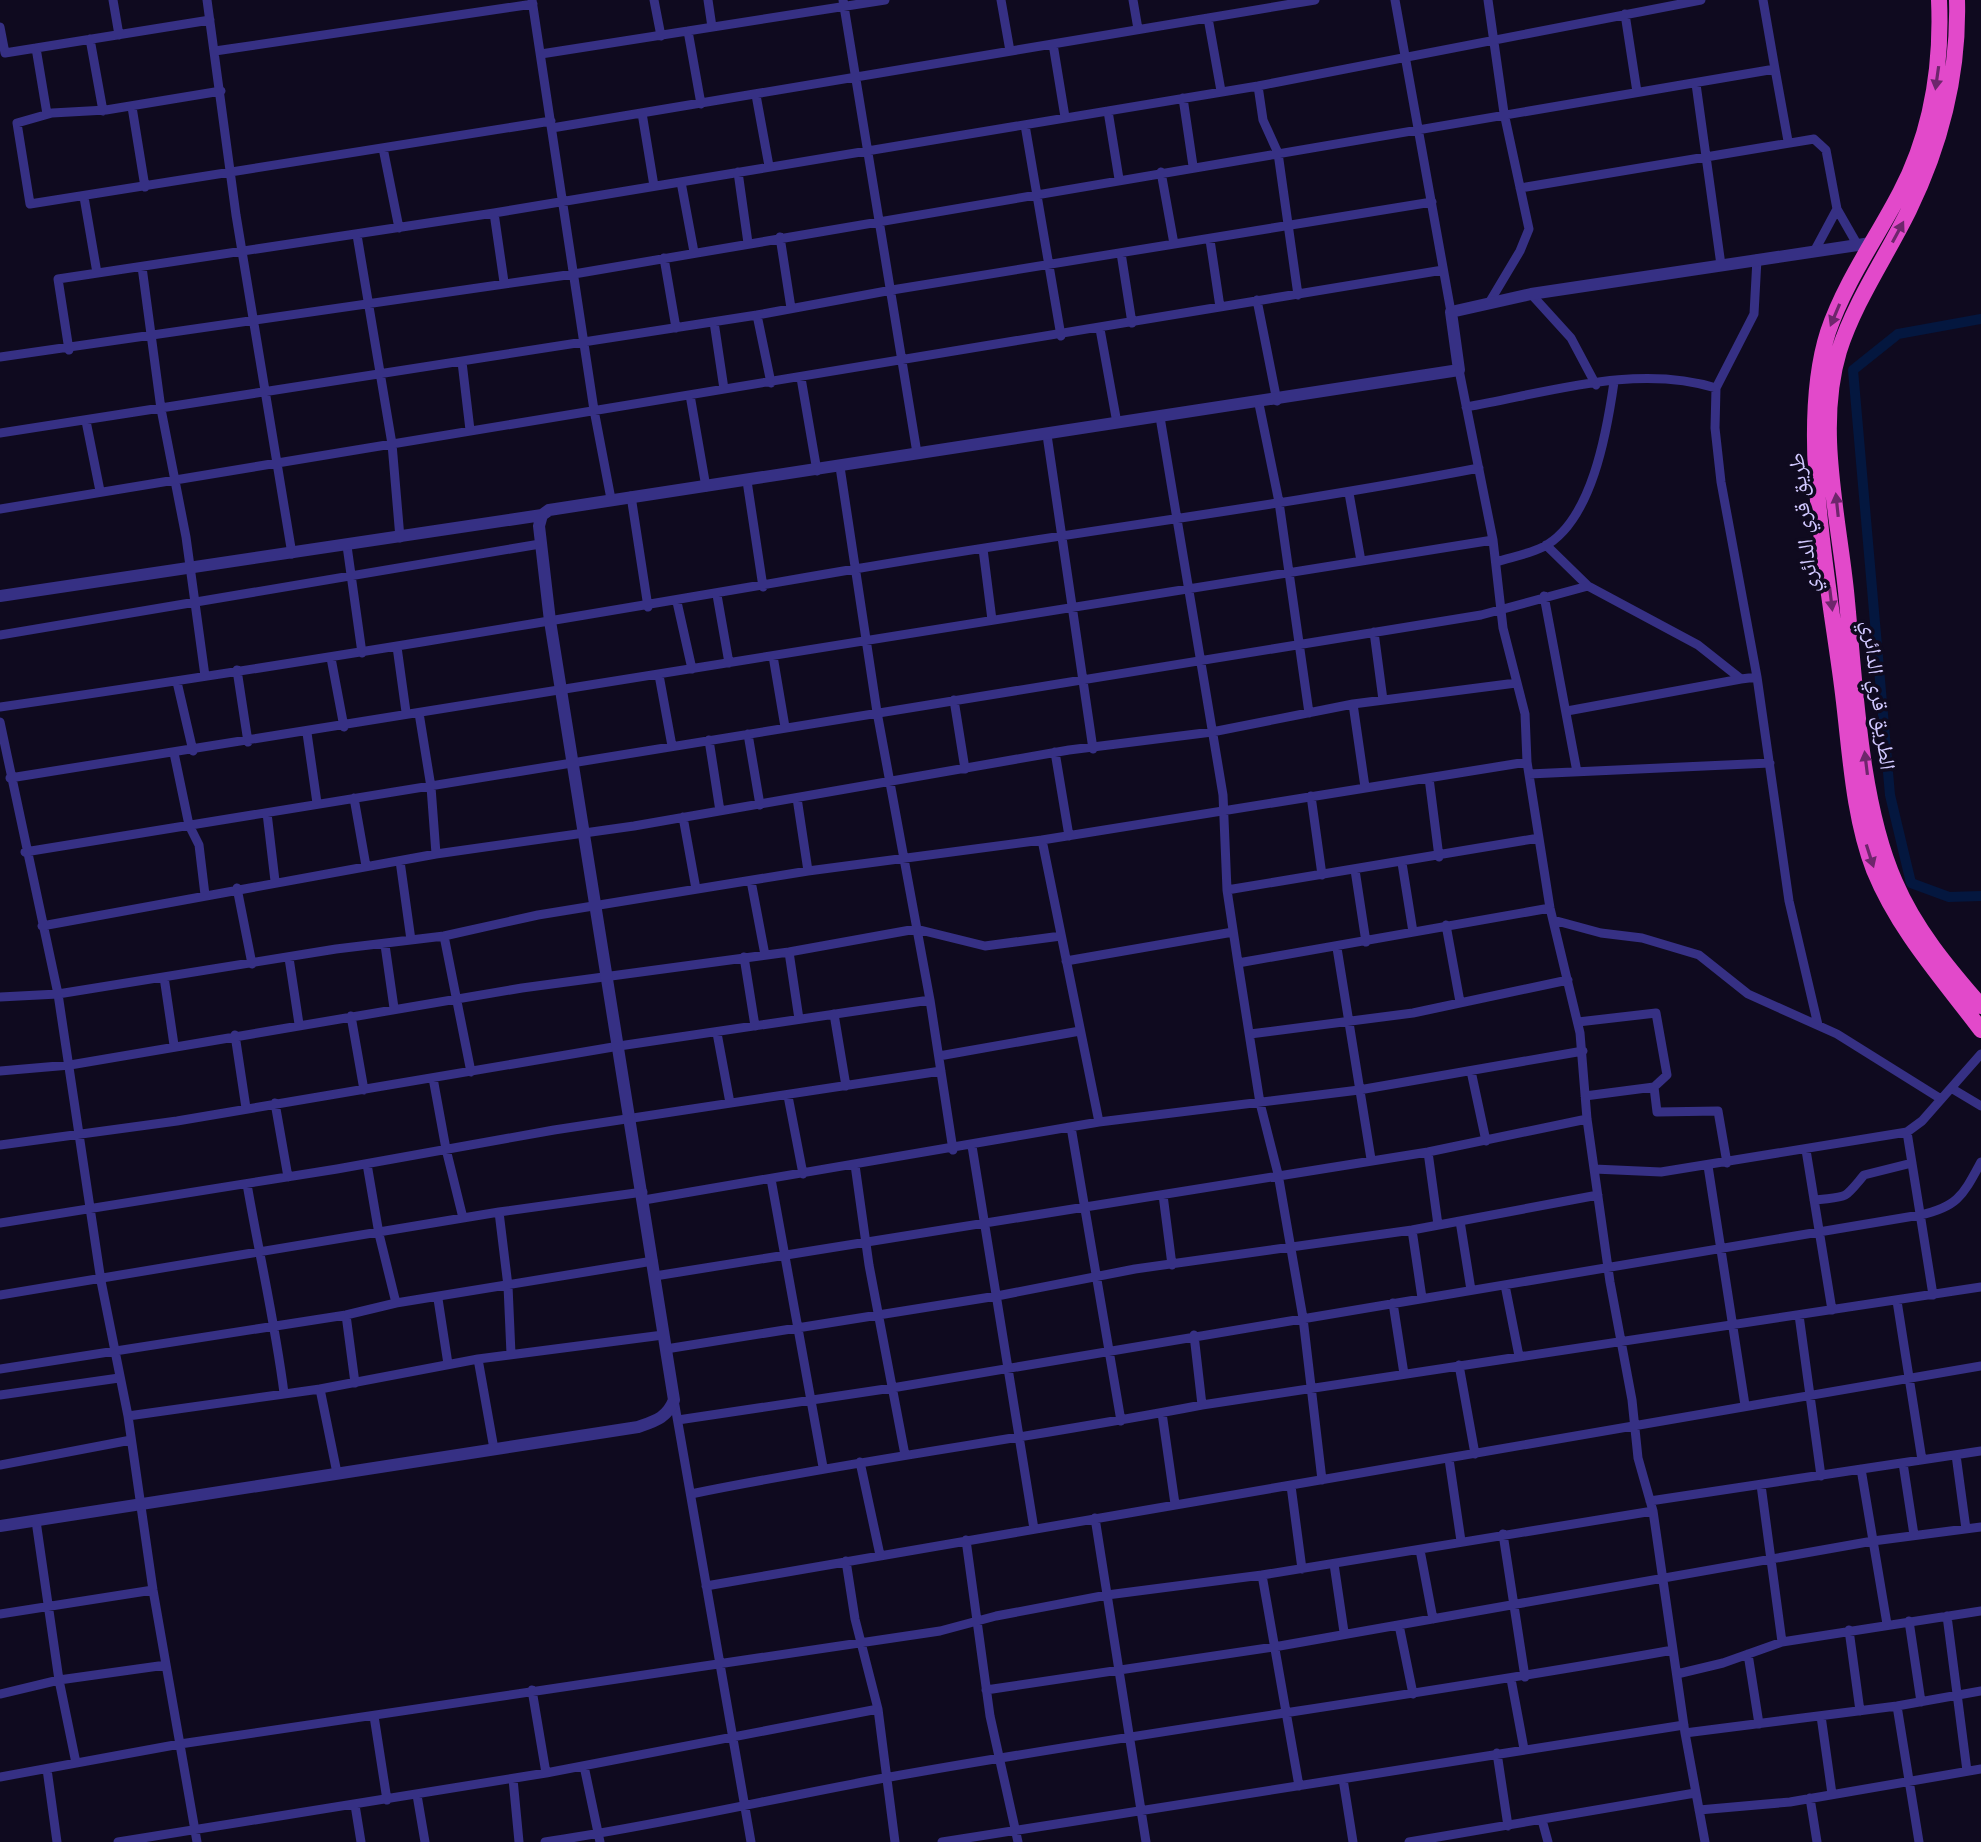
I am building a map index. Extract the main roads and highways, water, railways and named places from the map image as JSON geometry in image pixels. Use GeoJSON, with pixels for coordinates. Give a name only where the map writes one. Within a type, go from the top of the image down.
{"type":"FeatureCollection","features":[{"type":"Feature","properties":{"kind":"highway","name":"طريق قري الدائري"},"geometry":{"type":"LineString","coordinates":[[1939,0],[1940,56],[1926,130],[1901,192],[1864,243],[1829,331],[1814,405],[1819,488],[1854,783],[1865,840],[1885,894],[1927,962],[1981,1030]]}},
{"type":"Feature","properties":{"kind":"highway","name":"الطريق قري الدائري"},"geometry":{"type":"LineString","coordinates":[[1957,0],[1955,62],[1938,138],[1910,209],[1843,338],[1834,372],[1829,425],[1854,669],[1869,782],[1883,849],[1895,882],[1923,933],[1981,1006]]}},
{"type":"Feature","properties":{"kind":"waterway"},"geometry":{"type":"LineString","coordinates":[[1981,319],[1898,334],[1853,370],[1890,795],[1911,883],[1949,897],[1981,896]]}}]}
